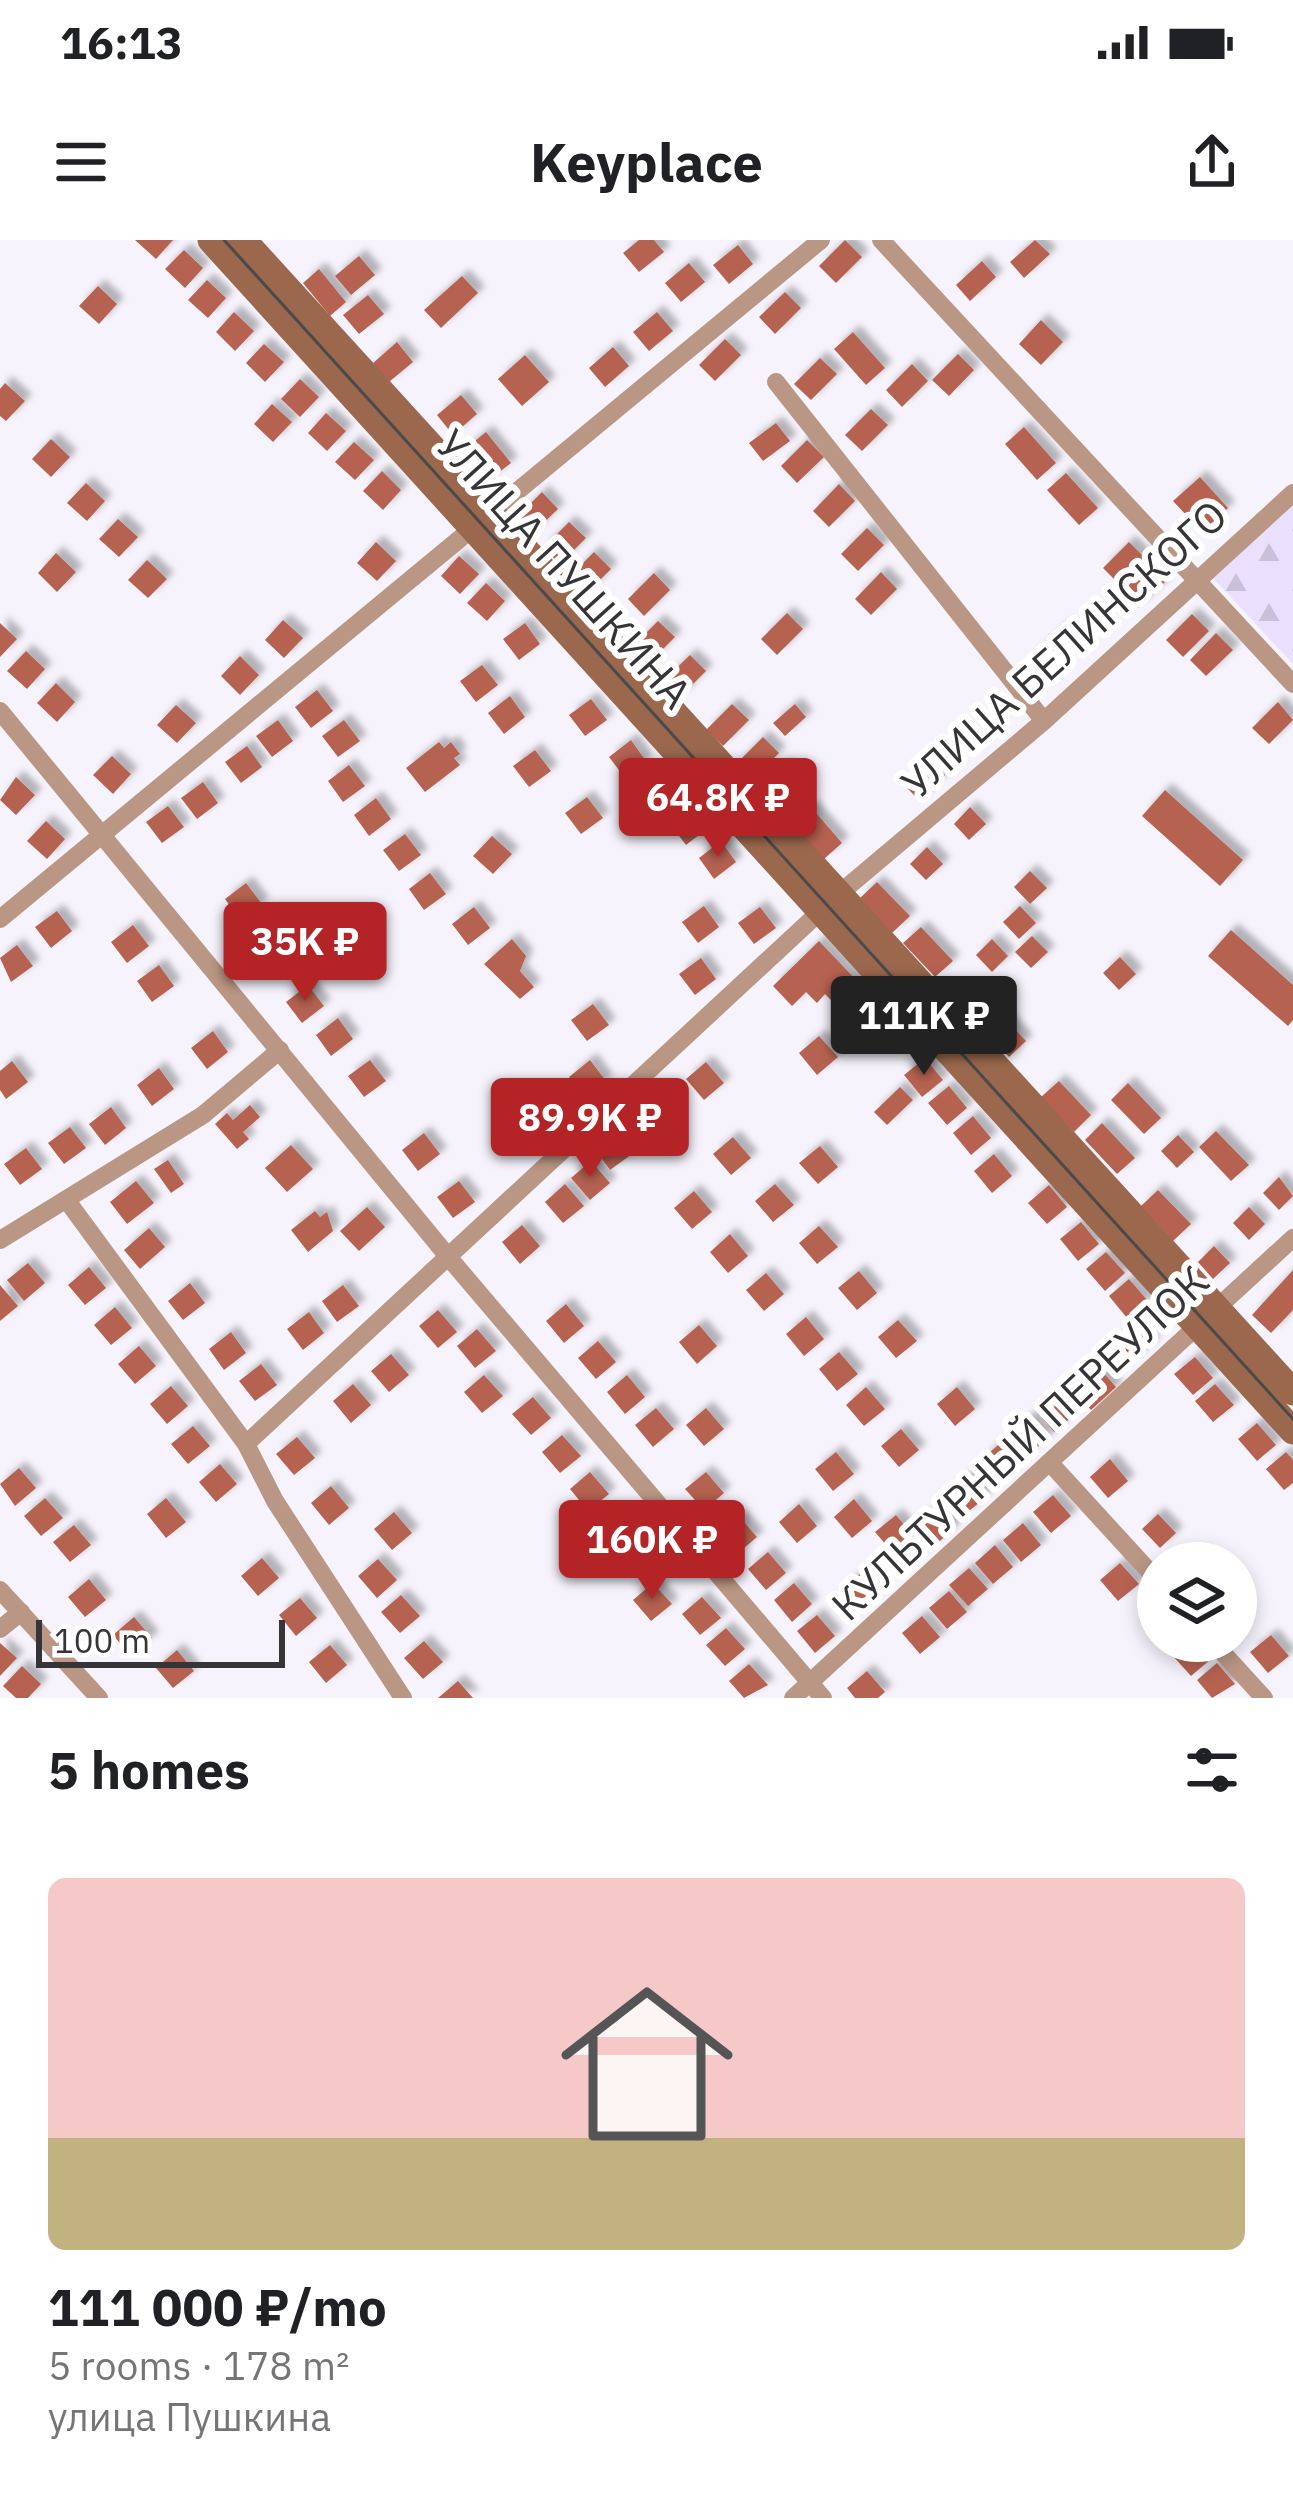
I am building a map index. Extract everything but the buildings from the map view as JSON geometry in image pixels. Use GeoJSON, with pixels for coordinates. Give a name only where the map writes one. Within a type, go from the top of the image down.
{"type":"FeatureCollection","features":[{"type":"Feature","properties":{"kind":"main road","name":"УЛИЦА ПУШКИНА"},"geometry":{"type":"LineString","coordinates":[[211,240],[478,519],[830,902],[1208,1320],[1293,1431]]}},
{"type":"Feature","properties":{"kind":"main road","name":"УЛИЦА ПУШКИНА"},"geometry":{"type":"LineString","coordinates":[[243,240],[478,519]]}},
{"type":"Feature","properties":{"kind":"main road","name":"УЛИЦА ПУШКИНА"},"geometry":{"type":"LineString","coordinates":[[1208,1320],[1293,1392]]}},
{"type":"Feature","properties":{"kind":"street"},"geometry":{"type":"LineString","coordinates":[[0,919],[478,519],[821,240]]}},
{"type":"Feature","properties":{"kind":"street"},"geometry":{"type":"LineString","coordinates":[[881,240],[1293,684]]}},
{"type":"Feature","properties":{"kind":"street"},"geometry":{"type":"LineString","coordinates":[[776,382],[1044,721]]}},
{"type":"Feature","properties":{"kind":"street","name":"УЛИЦА БЕЛИНСКОГО"},"geometry":{"type":"LineString","coordinates":[[246,1444],[830,902],[1044,721],[1293,493]]}},
{"type":"Feature","properties":{"kind":"street"},"geometry":{"type":"LineString","coordinates":[[0,711],[450,1259],[817,1691]]}},
{"type":"Feature","properties":{"kind":"street"},"geometry":{"type":"LineString","coordinates":[[0,1240],[203,1114],[280,1050]]}},
{"type":"Feature","properties":{"kind":"street"},"geometry":{"type":"LineString","coordinates":[[68,1202],[246,1444],[275,1501],[403,1698]]}},
{"type":"Feature","properties":{"kind":"street","name":"КУЛЬТУРНЫЙ ПЕРЕУЛОК"},"geometry":{"type":"LineString","coordinates":[[793,1698],[817,1691],[1293,1238]]}},
{"type":"Feature","properties":{"kind":"street"},"geometry":{"type":"LineString","coordinates":[[1052,1464],[1137,1558]]}},
{"type":"Feature","properties":{"kind":"street"},"geometry":{"type":"LineString","coordinates":[[0,1590],[99,1698]]}},
{"type":"Feature","properties":{"kind":"street"},"geometry":{"type":"LineString","coordinates":[[0,1629],[21,1612]]}},
{"type":"Feature","properties":{"kind":"street"},"geometry":{"type":"LineString","coordinates":[[1231,1662],[1264,1698]]}},
{"type":"Feature","properties":{"kind":"green space"},"geometry":{"type":"Polygon","coordinates":[[[1293,505],[1293,664],[1212,577],[1293,505]]]}},
{"type":"Feature","properties":{"kind":"tram line"},"geometry":{"type":"LineString","coordinates":[[224,240],[1293,1419]]}}]}
